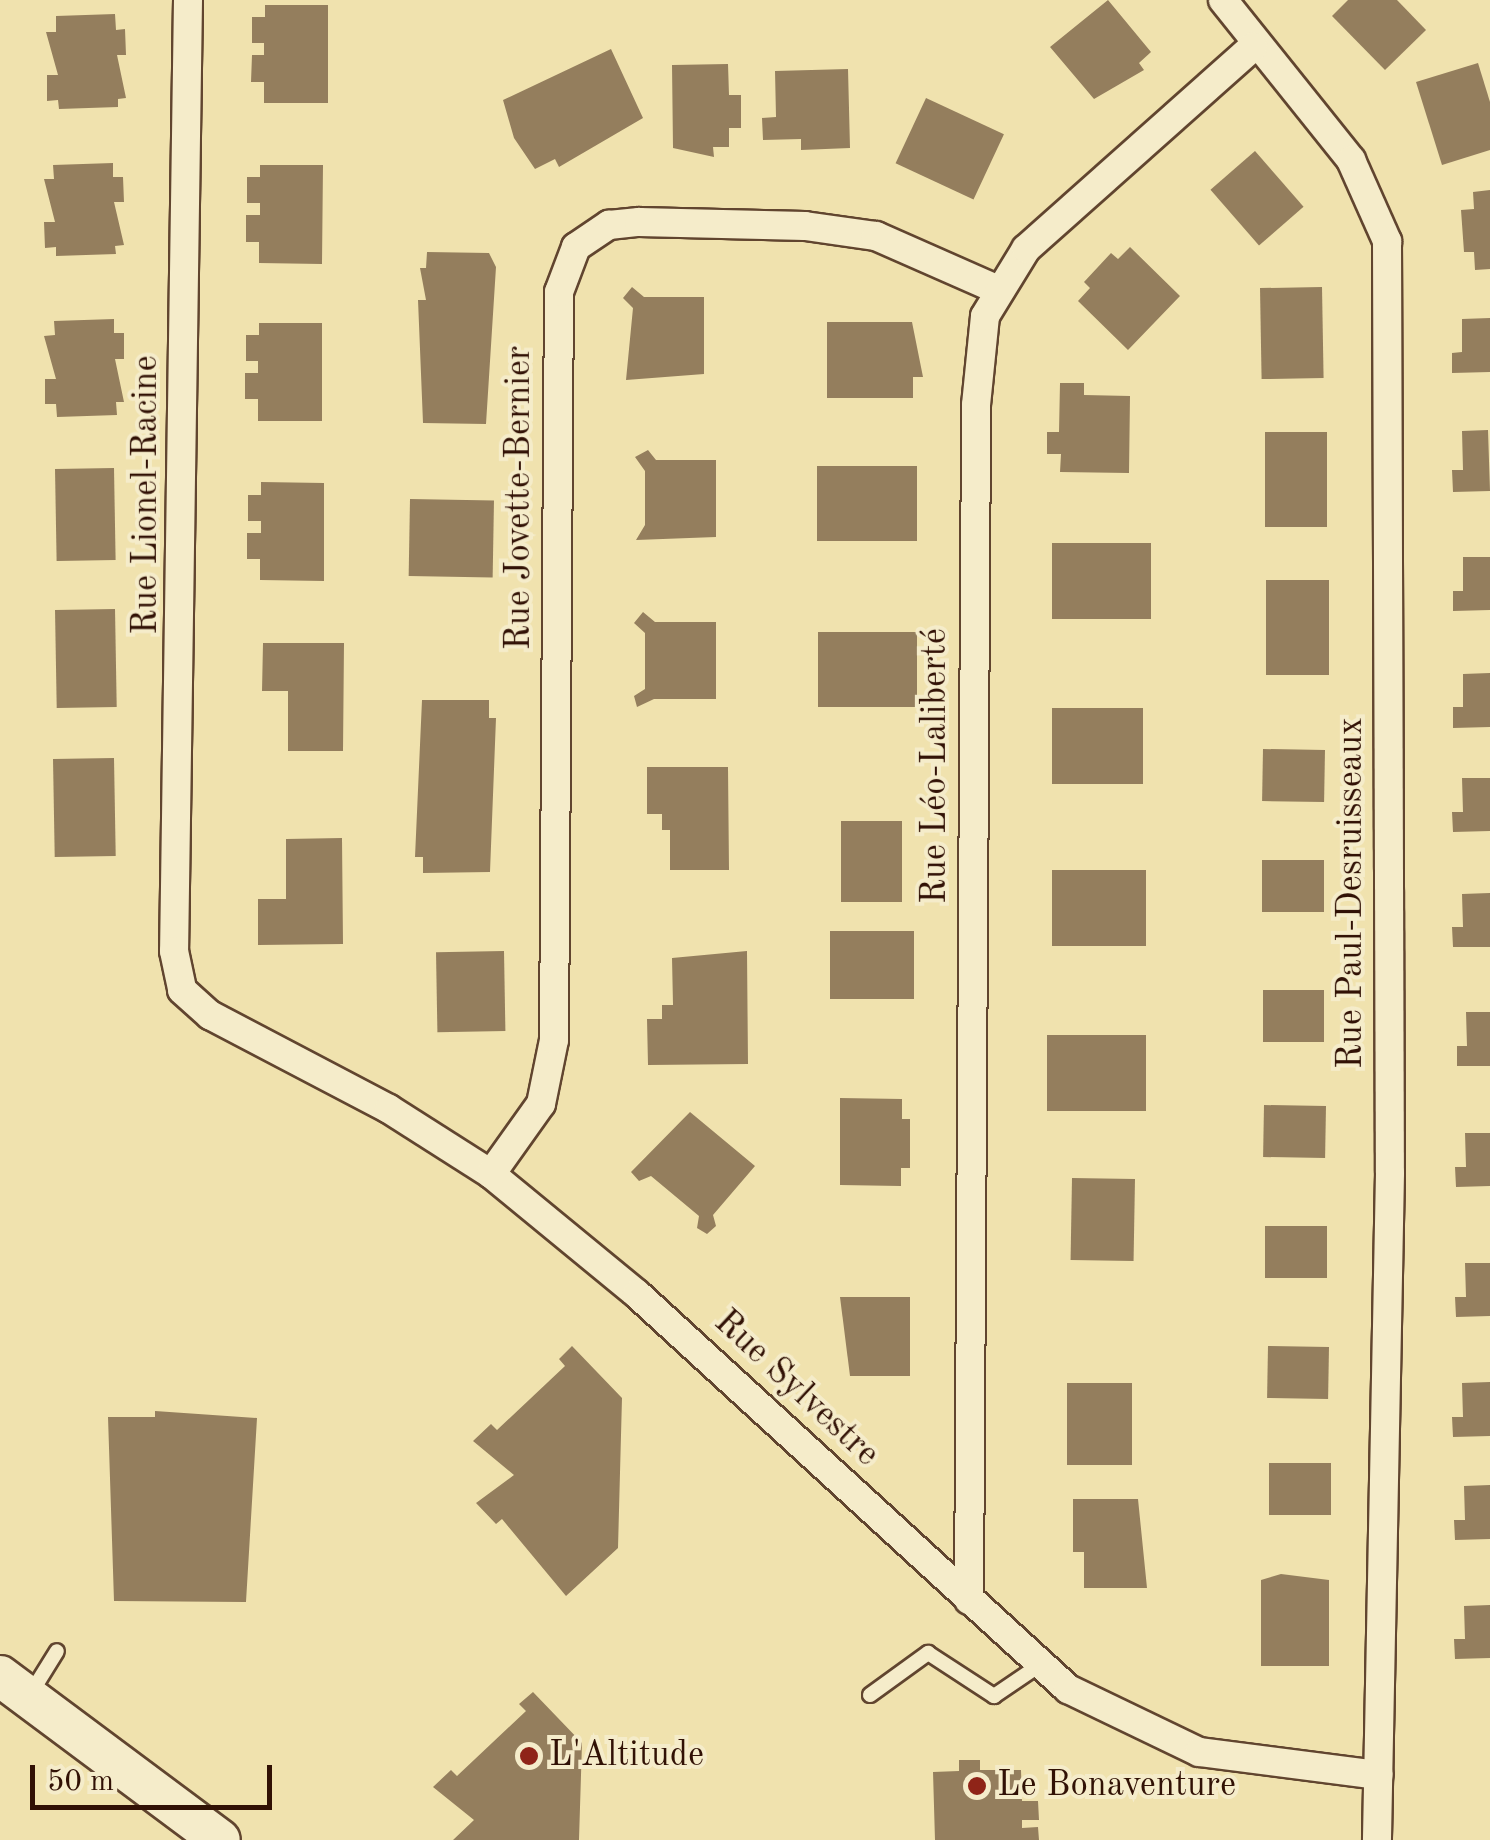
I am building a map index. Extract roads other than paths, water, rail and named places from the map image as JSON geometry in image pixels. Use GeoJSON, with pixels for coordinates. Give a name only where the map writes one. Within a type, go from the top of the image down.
{"type":"FeatureCollection","features":[{"type":"Feature","properties":{"kind":"street","name":"Rue Lionel-Racine"},"geometry":{"type":"LineString","coordinates":[[182,990],[174,951],[188,0]]}},
{"type":"Feature","properties":{"kind":"street","name":"Rue Paul-Desruisseaux"},"geometry":{"type":"LineString","coordinates":[[1223,0],[1253,47],[1370,190],[1388,254],[1390,1173],[1377,1840]]}},
{"type":"Feature","properties":{"kind":"street","name":"Rue Léo-Laliberté"},"geometry":{"type":"LineString","coordinates":[[969,1600],[976,405],[996,289],[1026,249],[1253,47]]}},
{"type":"Feature","properties":{"kind":"street","name":"Rue Jovette-Bernier"},"geometry":{"type":"LineString","coordinates":[[492,1174],[540,1104],[554,1040],[559,292],[576,247],[610,226],[638,222],[804,226],[876,236],[996,289]]}},
{"type":"Feature","properties":{"kind":"street","name":"Rue Sylvestre"},"geometry":{"type":"LineString","coordinates":[[182,990],[210,1015],[389,1110],[492,1174],[637,1294],[1040,1664],[1104,1712],[1199,1752],[1379,1775]]}},
{"type":"Feature","properties":{"kind":"street"},"geometry":{"type":"LineString","coordinates":[[15,1685],[220,1840]]}},
{"type":"Feature","properties":{"kind":"lane"},"geometry":{"type":"LineString","coordinates":[[15,1685],[57,1651]]}},
{"type":"Feature","properties":{"kind":"lane"},"geometry":{"type":"LineString","coordinates":[[870,1695],[928,1654],[994,1696],[1040,1664]]}},
{"type":"Feature","properties":{"kind":"place","name":"L'Altitude"},"geometry":{"type":"Point","coordinates":[529,1756]}},
{"type":"Feature","properties":{"kind":"place","name":"Le Bonaventure"},"geometry":{"type":"Point","coordinates":[977,1786]}}]}
